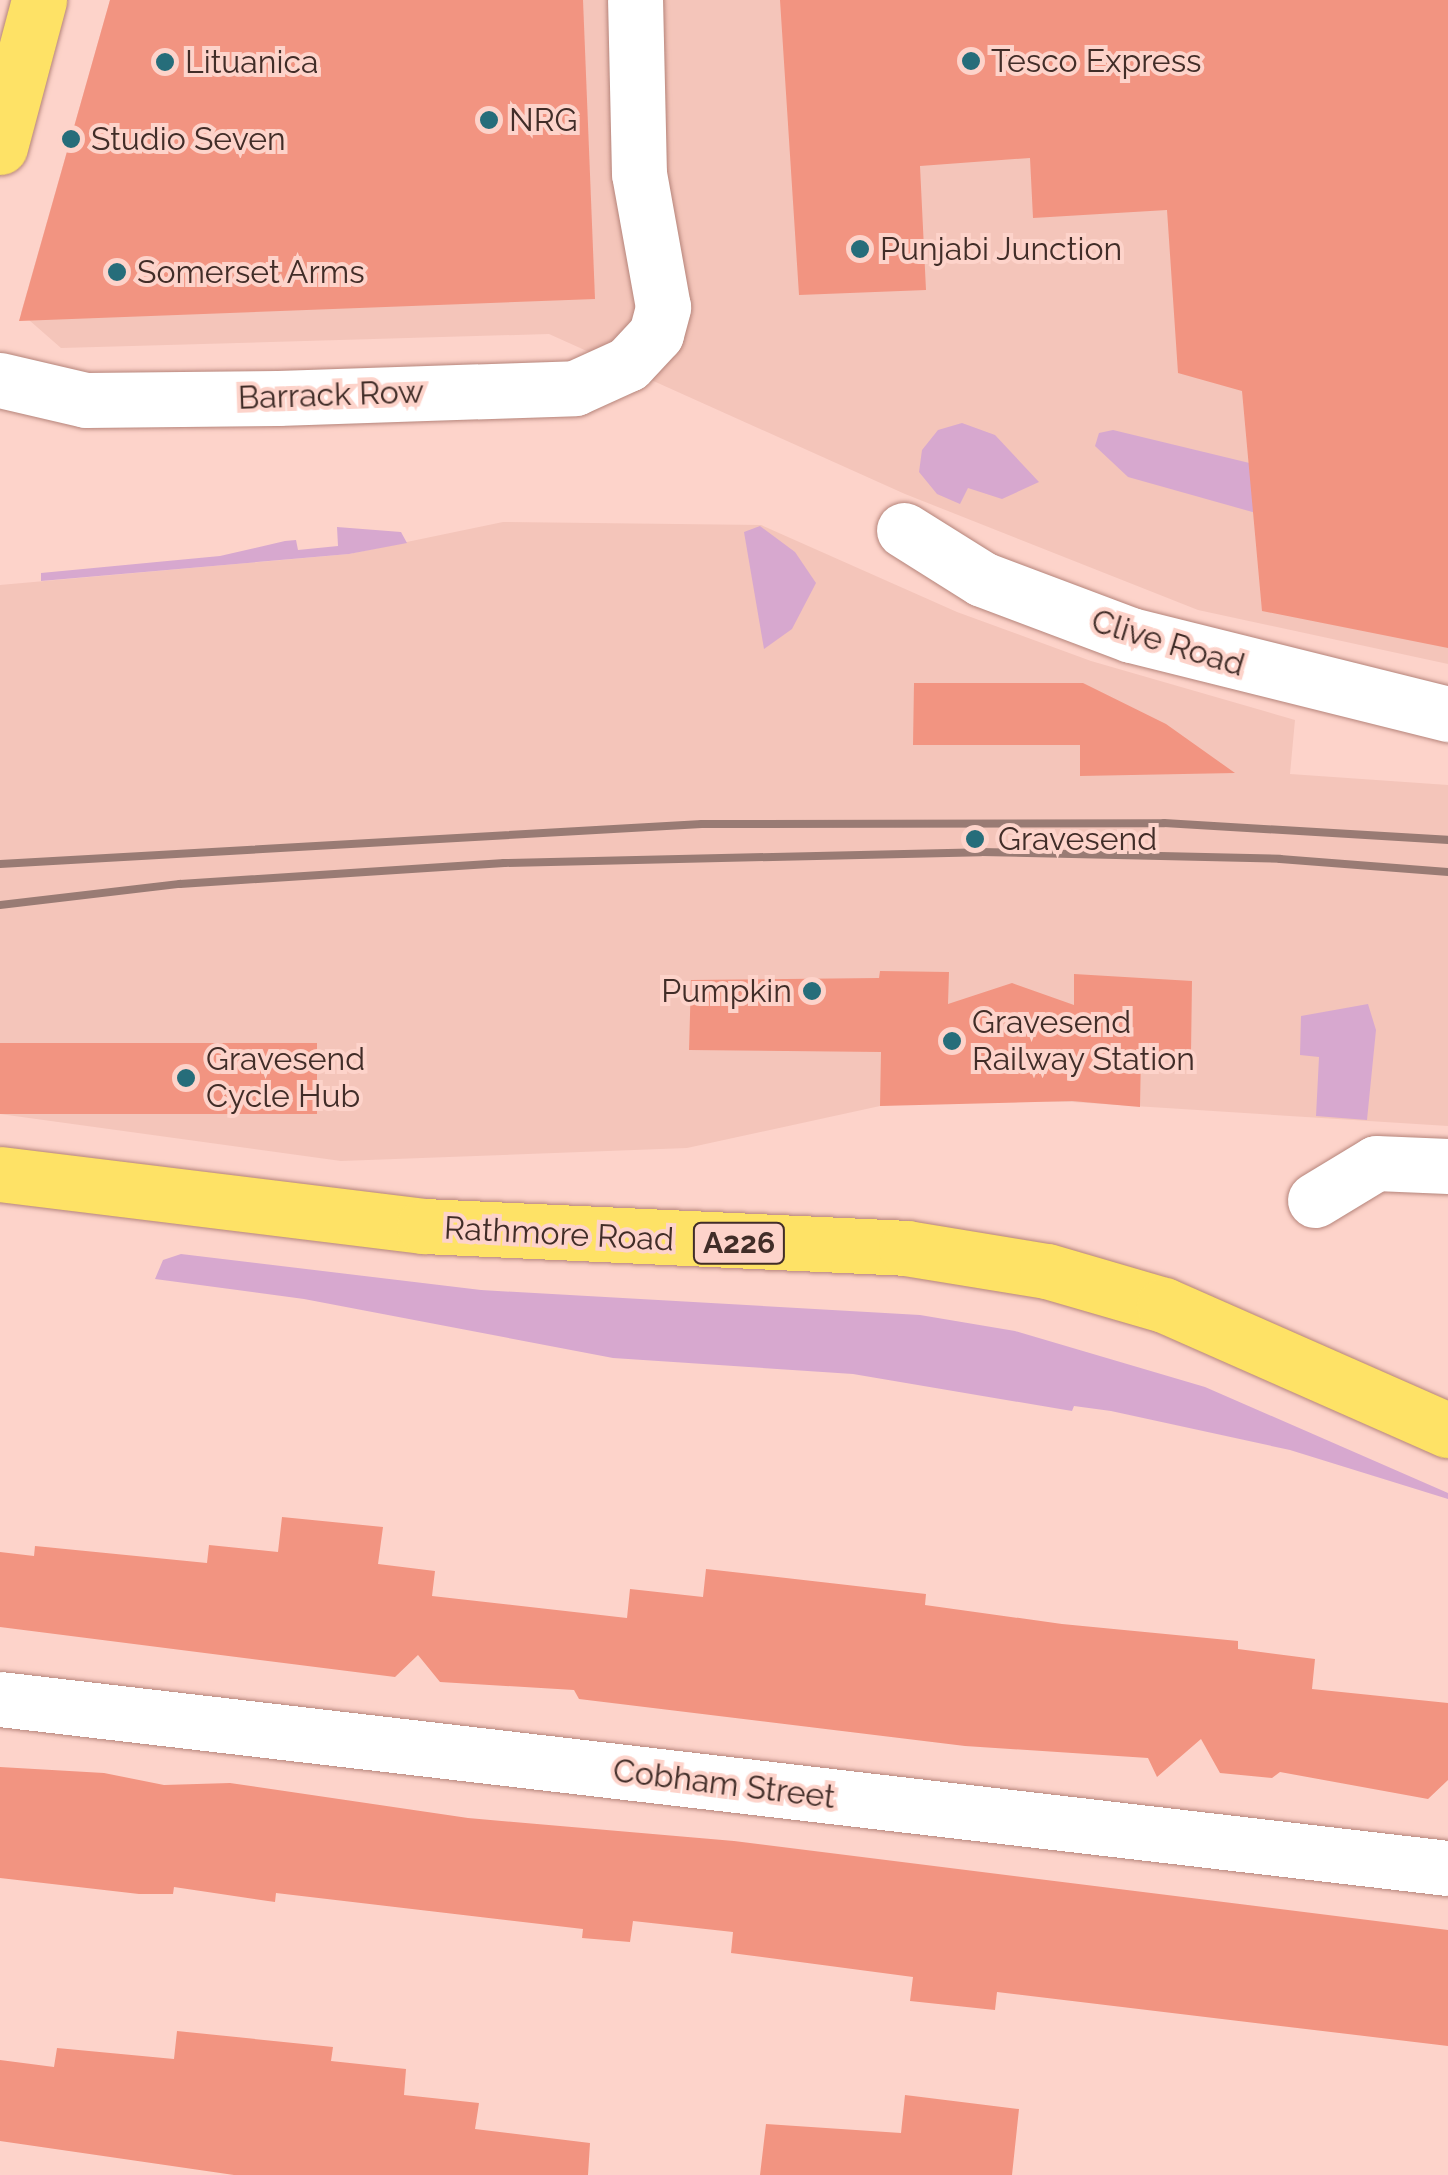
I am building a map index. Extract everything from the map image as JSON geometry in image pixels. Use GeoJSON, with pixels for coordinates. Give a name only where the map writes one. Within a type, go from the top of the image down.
{"type":"FeatureCollection","features":[{"type":"Feature","properties":{"kind":"main road"},"geometry":{"type":"LineString","coordinates":[[0,148],[39,0]]}},
{"type":"Feature","properties":{"kind":"main road","name":"Rathmore Road"},"geometry":{"type":"LineString","coordinates":[[0,1174],[424,1226],[906,1248],[1047,1271],[1164,1305],[1448,1430]]}},
{"type":"Feature","properties":{"kind":"street","name":"Barrack Row"},"geometry":{"type":"LineString","coordinates":[[0,380],[86,400],[575,388],[646,350],[663,314],[640,174],[635,0]]}},
{"type":"Feature","properties":{"kind":"street","name":"Barrack Row"},"geometry":{"type":"LineString","coordinates":[[0,425],[59,418],[86,400]]}},
{"type":"Feature","properties":{"kind":"street","name":"Clive Road"},"geometry":{"type":"LineString","coordinates":[[904,530],[982,579],[1131,635],[1448,714]]}},
{"type":"Feature","properties":{"kind":"street"},"geometry":{"type":"LineString","coordinates":[[1316,1200],[1376,1163],[1448,1166]]}},
{"type":"Feature","properties":{"kind":"street","name":"Cobham Street"},"geometry":{"type":"LineString","coordinates":[[0,1699],[1448,1868]]}},
{"type":"Feature","properties":{"kind":"shaded area"},"geometry":{"type":"Polygon","coordinates":[[[110,0],[1448,0],[1448,664],[1198,610],[905,494],[549,334],[61,348],[21,313],[110,0]]]}},
{"type":"Feature","properties":{"kind":"shaded area"},"geometry":{"type":"Polygon","coordinates":[[[962,423],[995,435],[1039,482],[1002,499],[968,488],[960,504],[937,494],[919,472],[922,450],[938,430],[962,423]]]}},
{"type":"Feature","properties":{"kind":"shaded area"},"geometry":{"type":"Polygon","coordinates":[[[1113,430],[1266,467],[1256,513],[1128,477],[1095,446],[1099,433],[1113,430]]]}},
{"type":"Feature","properties":{"kind":"shaded area"},"geometry":{"type":"Polygon","coordinates":[[[503,522],[761,525],[957,612],[1091,661],[1295,720],[1290,774],[1448,785],[1448,1126],[1072,1102],[950,1101],[880,1106],[687,1148],[341,1161],[0,1114],[0,585],[349,554],[503,522]]]}},
{"type":"Feature","properties":{"kind":"shaded area"},"geometry":{"type":"Polygon","coordinates":[[[760,526],[795,552],[816,583],[792,629],[764,649],[744,532],[760,526]]]}},
{"type":"Feature","properties":{"kind":"shaded area"},"geometry":{"type":"Polygon","coordinates":[[[337,527],[401,532],[407,543],[349,554],[41,581],[41,573],[220,556],[285,541],[296,540],[298,550],[338,546],[337,527]]]}},
{"type":"Feature","properties":{"kind":"shaded area"},"geometry":{"type":"Polygon","coordinates":[[[1368,1004],[1376,1030],[1367,1120],[1316,1116],[1319,1057],[1300,1055],[1301,1016],[1368,1004]]]}},
{"type":"Feature","properties":{"kind":"shaded area"},"geometry":{"type":"Polygon","coordinates":[[[181,1254],[481,1290],[920,1315],[1015,1331],[1205,1387],[1448,1493],[1448,1499],[1290,1450],[1111,1411],[1074,1406],[1072,1411],[853,1374],[613,1358],[304,1299],[155,1279],[163,1260],[181,1254]]]}},
{"type":"Feature","properties":{"kind":"building"},"geometry":{"type":"Polygon","coordinates":[[[110,0],[583,0],[595,299],[19,321],[110,0]]]}},
{"type":"Feature","properties":{"kind":"building"},"geometry":{"type":"Polygon","coordinates":[[[780,0],[1448,0],[1448,648],[1262,611],[1242,391],[1178,373],[1167,210],[1033,218],[1030,158],[920,166],[926,290],[799,295],[780,0]]]}},
{"type":"Feature","properties":{"kind":"building"},"geometry":{"type":"Polygon","coordinates":[[[914,683],[1083,683],[1166,724],[1235,773],[1080,776],[1080,745],[913,745],[914,683]]]}},
{"type":"Feature","properties":{"kind":"building","name":"Gravesend Railway Station"},"geometry":{"type":"Polygon","coordinates":[[[880,971],[949,972],[948,1004],[1012,983],[1074,1005],[1074,974],[1192,981],[1191,1054],[1141,1053],[1140,1107],[1072,1101],[880,1106],[881,1052],[689,1050],[691,980],[879,978],[880,971]]]}},
{"type":"Feature","properties":{"kind":"building","name":"Gravesend Cycle Hub"},"geometry":{"type":"Polygon","coordinates":[[[0,1043],[317,1043],[317,1114],[0,1114],[0,1043]]]}},
{"type":"Feature","properties":{"kind":"building"},"geometry":{"type":"Polygon","coordinates":[[[282,1517],[383,1527],[378,1564],[435,1571],[432,1596],[627,1618],[630,1589],[703,1597],[706,1569],[926,1594],[925,1605],[1062,1624],[1238,1641],[1238,1649],[1315,1659],[1312,1689],[1448,1703],[1448,1780],[1428,1799],[1280,1772],[1272,1778],[1220,1773],[1201,1739],[1157,1777],[1148,1758],[965,1746],[579,1699],[574,1690],[440,1682],[418,1655],[395,1677],[0,1627],[0,1552],[34,1556],[35,1546],[207,1563],[209,1545],[278,1552],[282,1517]]]}},
{"type":"Feature","properties":{"kind":"building"},"geometry":{"type":"Polygon","coordinates":[[[0,1767],[104,1773],[164,1785],[230,1783],[468,1818],[734,1841],[1448,1930],[1448,2046],[997,1992],[995,2010],[910,2001],[913,1977],[731,1953],[733,1932],[633,1921],[630,1942],[582,1938],[583,1929],[276,1893],[275,1902],[174,1887],[173,1894],[139,1894],[0,1878],[0,1767]]]}},
{"type":"Feature","properties":{"kind":"building"},"geometry":{"type":"Polygon","coordinates":[[[177,2031],[333,2047],[331,2061],[406,2069],[404,2095],[479,2103],[475,2129],[590,2143],[588,2175],[234,2175],[0,2141],[0,2060],[54,2067],[57,2048],[174,2059],[177,2031]]]}},
{"type":"Feature","properties":{"kind":"building"},"geometry":{"type":"Polygon","coordinates":[[[905,2095],[1019,2109],[1012,2175],[760,2175],[766,2124],[901,2133],[905,2095]]]}},
{"type":"Feature","properties":{"kind":"railway"},"geometry":{"type":"LineString","coordinates":[[0,864],[702,824],[1164,823],[1448,840]]}},
{"type":"Feature","properties":{"kind":"railway"},"geometry":{"type":"LineString","coordinates":[[0,905],[180,884],[504,863],[981,852],[1280,859],[1448,872]]}},
{"type":"Feature","properties":{"kind":"place","name":"Tesco Express"},"geometry":{"type":"Point","coordinates":[971,61]}},
{"type":"Feature","properties":{"kind":"place","name":"Lituanica"},"geometry":{"type":"Point","coordinates":[165,62]}},
{"type":"Feature","properties":{"kind":"place","name":"NRG"},"geometry":{"type":"Point","coordinates":[489,120]}},
{"type":"Feature","properties":{"kind":"place","name":"Studio Seven"},"geometry":{"type":"Point","coordinates":[71,139]}},
{"type":"Feature","properties":{"kind":"place","name":"Punjabi Junction"},"geometry":{"type":"Point","coordinates":[860,249]}},
{"type":"Feature","properties":{"kind":"place","name":"Somerset Arms"},"geometry":{"type":"Point","coordinates":[117,272]}},
{"type":"Feature","properties":{"kind":"place","name":"Gravesend"},"geometry":{"type":"Point","coordinates":[975,839]}},
{"type":"Feature","properties":{"kind":"place","name":"Pumpkin"},"geometry":{"type":"Point","coordinates":[812,991]}},
{"type":"Feature","properties":{"kind":"place","name":"Gravesend Railway Station"},"geometry":{"type":"Point","coordinates":[952,1041]}},
{"type":"Feature","properties":{"kind":"place","name":"Gravesend Cycle Hub"},"geometry":{"type":"Point","coordinates":[186,1078]}}]}
